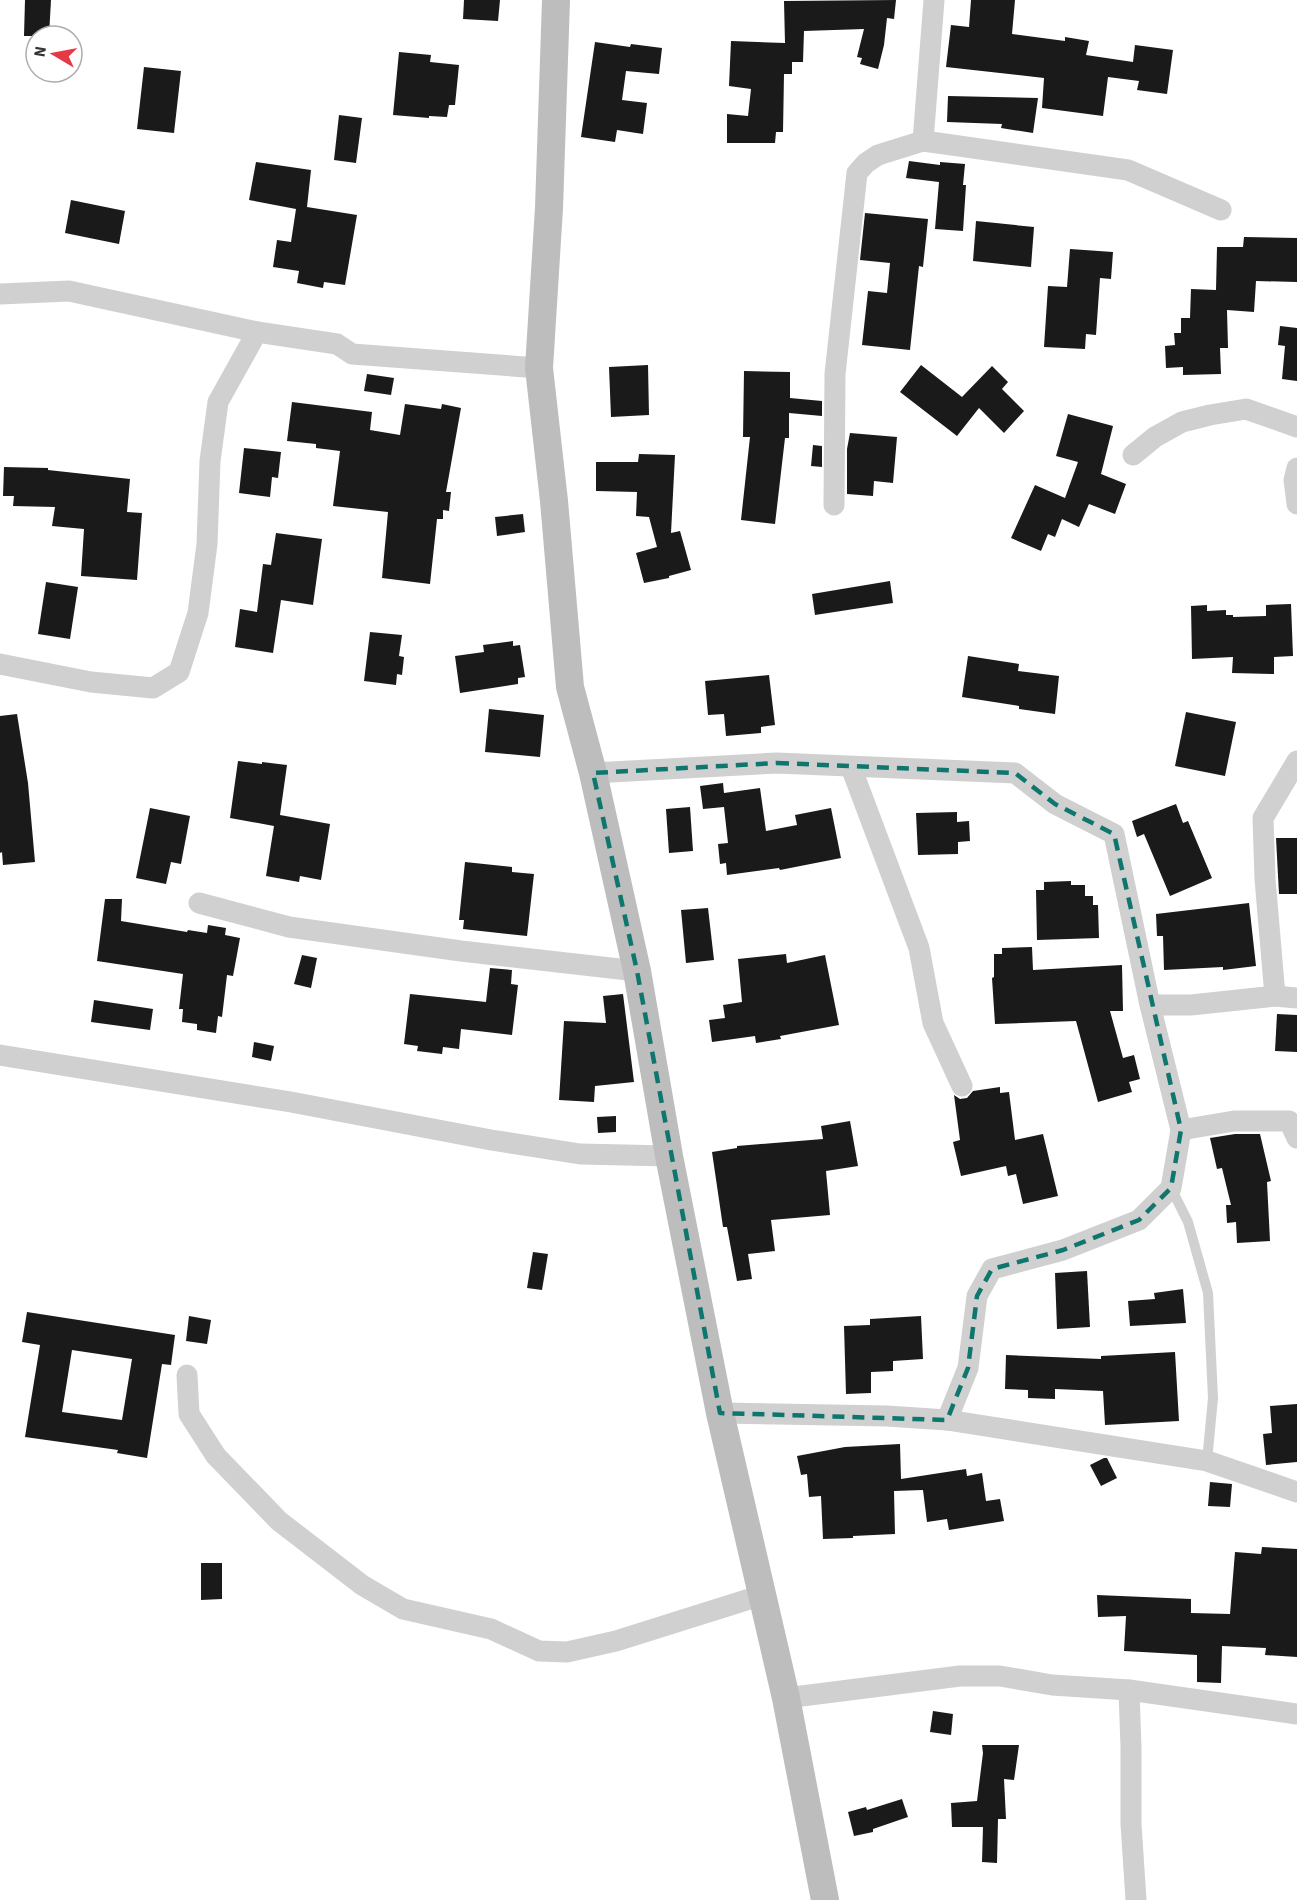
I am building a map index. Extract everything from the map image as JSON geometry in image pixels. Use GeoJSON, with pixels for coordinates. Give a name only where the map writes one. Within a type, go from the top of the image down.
{"type":"FeatureCollection","features":[{"type":"Feature","properties":{"kind":"street"},"geometry":{"type":"LineString","coordinates":[[556,0],[549,208],[539,368],[554,501],[570,687],[593,773],[637,971],[669,1156],[720,1413],[786,1698],[825,1900]]}},
{"type":"Feature","properties":{"kind":"street"},"geometry":{"type":"LineString","coordinates":[[923,141],[934,0]]}},
{"type":"Feature","properties":{"kind":"street"},"geometry":{"type":"LineString","coordinates":[[834,505],[835,374],[857,173],[866,163],[878,155],[923,141],[1128,170],[1221,210]]}},
{"type":"Feature","properties":{"kind":"street"},"geometry":{"type":"LineString","coordinates":[[0,294],[69,291],[257,332],[337,344],[352,354],[539,368]]}},
{"type":"Feature","properties":{"kind":"street"},"geometry":{"type":"LineString","coordinates":[[0,664],[91,682],[153,688],[180,672],[198,613],[207,544],[210,461],[218,402],[257,332]]}},
{"type":"Feature","properties":{"kind":"street"},"geometry":{"type":"LineString","coordinates":[[1133,455],[1155,437],[1182,422],[1219,413],[1246,409],[1297,427]]}},
{"type":"Feature","properties":{"kind":"street"},"geometry":{"type":"LineString","coordinates":[[1297,468],[1294,480],[1297,504]]}},
{"type":"Feature","properties":{"kind":"street"},"geometry":{"type":"LineString","coordinates":[[1275,996],[1265,879],[1263,818],[1297,761]]}},
{"type":"Feature","properties":{"kind":"street"},"geometry":{"type":"LineString","coordinates":[[593,773],[777,763],[1015,773],[1055,804],[1114,834],[1150,1005],[1181,1130],[1171,1188],[1139,1220],[1063,1250],[992,1269],[977,1296],[968,1368],[947,1420]]}},
{"type":"Feature","properties":{"kind":"street"},"geometry":{"type":"LineString","coordinates":[[851,767],[919,948],[933,1023],[962,1086]]}},
{"type":"Feature","properties":{"kind":"street"},"geometry":{"type":"LineString","coordinates":[[199,903],[289,927],[461,951],[637,971]]}},
{"type":"Feature","properties":{"kind":"street"},"geometry":{"type":"LineString","coordinates":[[1150,1005],[1191,1005],[1275,996],[1297,998]]}},
{"type":"Feature","properties":{"kind":"street"},"geometry":{"type":"LineString","coordinates":[[0,1055],[291,1102],[491,1140],[569,1152],[669,1156]]}},
{"type":"Feature","properties":{"kind":"street"},"geometry":{"type":"LineString","coordinates":[[1181,1130],[1234,1121],[1290,1121],[1297,1138]]}},
{"type":"Feature","properties":{"kind":"street"},"geometry":{"type":"LineString","coordinates":[[187,1375],[189,1414],[216,1456],[279,1521],[362,1585],[404,1609],[491,1629],[539,1650],[567,1652],[616,1641],[762,1595]]}},
{"type":"Feature","properties":{"kind":"street"},"geometry":{"type":"LineString","coordinates":[[720,1413],[887,1416],[947,1420],[1207,1461],[1297,1492]]}},
{"type":"Feature","properties":{"kind":"street"},"geometry":{"type":"LineString","coordinates":[[786,1698],[960,1676],[1000,1676],[1052,1685],[1129,1690],[1297,1714]]}},
{"type":"Feature","properties":{"kind":"street"},"geometry":{"type":"LineString","coordinates":[[1129,1690],[1131,1824],[1136,1900]]}},
{"type":"Feature","properties":{"kind":"lane"},"geometry":{"type":"LineString","coordinates":[[1171,1188],[1188,1222],[1208,1293],[1213,1398],[1207,1461]]}},
{"type":"Feature","properties":{"kind":"highlighted area"},"geometry":{"type":"Polygon","coordinates":[[[777,763],[1015,773],[1055,804],[1114,834],[1181,1130],[1171,1188],[1139,1220],[1063,1250],[992,1269],[977,1296],[968,1368],[947,1420],[720,1413],[637,971],[593,773],[777,763]]]}},
{"type":"Feature","properties":{"kind":"building"},"geometry":{"type":"Polygon","coordinates":[[[25,0],[51,0],[50,24],[24,24],[25,0]]]}},
{"type":"Feature","properties":{"kind":"building"},"geometry":{"type":"Polygon","coordinates":[[[464,0],[500,0],[498,21],[463,19],[464,0]]]}},
{"type":"Feature","properties":{"kind":"building"},"geometry":{"type":"Polygon","coordinates":[[[896,0],[894,19],[887,18],[878,69],[860,64],[862,58],[857,57],[864,29],[804,31],[803,62],[792,62],[792,74],[784,74],[783,132],[776,132],[775,143],[727,143],[727,114],[748,116],[751,89],[729,86],[731,41],[785,43],[784,1],[896,0]]]}},
{"type":"Feature","properties":{"kind":"building"},"geometry":{"type":"Polygon","coordinates":[[[971,0],[1015,0],[1012,34],[1065,41],[1065,37],[1089,41],[1086,55],[1133,62],[1135,45],[1173,50],[1167,94],[1137,90],[1139,81],[1108,77],[1103,116],[1042,108],[1044,78],[946,67],[951,25],[969,27],[971,0]]]}},
{"type":"Feature","properties":{"kind":"building"},"geometry":{"type":"Polygon","coordinates":[[[595,42],[630,47],[631,44],[662,48],[659,74],[626,71],[622,100],[647,103],[643,134],[617,130],[615,142],[581,137],[595,42]]]}},
{"type":"Feature","properties":{"kind":"building"},"geometry":{"type":"Polygon","coordinates":[[[399,52],[431,55],[430,62],[459,65],[455,105],[449,105],[447,117],[393,115],[399,52]]]}},
{"type":"Feature","properties":{"kind":"building"},"geometry":{"type":"Polygon","coordinates":[[[144,67],[181,71],[174,133],[137,129],[144,67]]]}},
{"type":"Feature","properties":{"kind":"building"},"geometry":{"type":"Polygon","coordinates":[[[948,96],[1038,98],[1033,133],[1001,128],[1002,124],[947,122],[948,96]]]}},
{"type":"Feature","properties":{"kind":"building"},"geometry":{"type":"Polygon","coordinates":[[[339,115],[362,118],[356,163],[334,160],[339,115]]]}},
{"type":"Feature","properties":{"kind":"building"},"geometry":{"type":"Polygon","coordinates":[[[909,161],[940,165],[940,162],[965,164],[963,231],[935,229],[939,182],[906,178],[909,161]]]}},
{"type":"Feature","properties":{"kind":"building"},"geometry":{"type":"Polygon","coordinates":[[[256,162],[311,170],[307,207],[357,215],[345,285],[324,282],[323,288],[297,283],[299,271],[273,267],[277,240],[291,242],[296,209],[249,200],[256,162]]]}},
{"type":"Feature","properties":{"kind":"building"},"geometry":{"type":"Polygon","coordinates":[[[71,200],[125,211],[119,244],[65,233],[71,200]]]}},
{"type":"Feature","properties":{"kind":"building"},"geometry":{"type":"Polygon","coordinates":[[[865,213],[928,219],[923,267],[919,266],[910,350],[862,345],[868,291],[887,293],[890,263],[860,260],[865,213]]]}},
{"type":"Feature","properties":{"kind":"building"},"geometry":{"type":"Polygon","coordinates":[[[976,221],[1034,227],[1031,267],[973,261],[976,221]]]}},
{"type":"Feature","properties":{"kind":"building"},"geometry":{"type":"Polygon","coordinates":[[[1244,237],[1297,238],[1297,282],[1256,281],[1254,312],[1227,310],[1228,348],[1220,348],[1221,374],[1183,375],[1183,367],[1166,368],[1165,346],[1175,345],[1174,333],[1181,333],[1181,318],[1190,318],[1191,289],[1216,290],[1217,247],[1243,247],[1244,237]]]}},
{"type":"Feature","properties":{"kind":"building"},"geometry":{"type":"Polygon","coordinates":[[[1070,249],[1113,252],[1111,279],[1100,278],[1096,335],[1086,334],[1085,349],[1044,347],[1048,286],[1067,287],[1070,249]]]}},
{"type":"Feature","properties":{"kind":"building"},"geometry":{"type":"Polygon","coordinates":[[[1280,326],[1297,328],[1297,381],[1282,379],[1285,346],[1278,345],[1280,326]]]}},
{"type":"Feature","properties":{"kind":"building"},"geometry":{"type":"Polygon","coordinates":[[[648,365],[649,415],[611,417],[609,367],[648,365]]]}},
{"type":"Feature","properties":{"kind":"building"},"geometry":{"type":"Polygon","coordinates":[[[921,365],[962,397],[992,366],[1008,382],[1002,389],[1024,411],[1004,433],[979,408],[957,436],[900,392],[921,365]]]}},
{"type":"Feature","properties":{"kind":"building"},"geometry":{"type":"Polygon","coordinates":[[[744,371],[790,372],[790,398],[822,401],[822,416],[789,413],[789,438],[785,438],[775,524],[741,520],[750,437],[743,437],[744,371]]]}},
{"type":"Feature","properties":{"kind":"building"},"geometry":{"type":"Polygon","coordinates":[[[367,374],[394,378],[391,395],[364,391],[367,374]]]}},
{"type":"Feature","properties":{"kind":"building"},"geometry":{"type":"Polygon","coordinates":[[[292,402],[372,412],[370,430],[400,435],[405,404],[441,409],[442,404],[461,408],[446,492],[451,492],[449,511],[443,510],[443,519],[437,519],[430,584],[382,578],[388,512],[333,506],[340,451],[316,448],[316,444],[287,441],[292,402]]]}},
{"type":"Feature","properties":{"kind":"building"},"geometry":{"type":"Polygon","coordinates":[[[1068,414],[1113,426],[1101,474],[1126,484],[1115,514],[1089,504],[1079,527],[1062,519],[1055,537],[1048,534],[1041,551],[1011,538],[1035,485],[1065,498],[1078,462],[1056,456],[1068,414]]]}},
{"type":"Feature","properties":{"kind":"building"},"geometry":{"type":"Polygon","coordinates":[[[850,433],[897,437],[893,483],[874,481],[873,496],[847,494],[847,449],[850,433]]]}},
{"type":"Feature","properties":{"kind":"building"},"geometry":{"type":"Polygon","coordinates":[[[813,445],[822,446],[822,467],[811,466],[813,445]]]}},
{"type":"Feature","properties":{"kind":"building"},"geometry":{"type":"Polygon","coordinates":[[[244,448],[281,452],[278,478],[272,477],[270,497],[239,493],[244,448]]]}},
{"type":"Feature","properties":{"kind":"building"},"geometry":{"type":"Polygon","coordinates":[[[639,454],[675,455],[671,533],[680,531],[691,570],[669,576],[669,578],[644,583],[636,553],[657,547],[649,517],[636,516],[637,492],[596,491],[596,462],[638,462],[639,454]]]}},
{"type":"Feature","properties":{"kind":"building"},"geometry":{"type":"Polygon","coordinates":[[[4,467],[48,468],[48,470],[130,479],[127,512],[142,513],[137,580],[81,576],[84,529],[52,526],[55,507],[13,506],[14,496],[3,496],[4,467]]]}},
{"type":"Feature","properties":{"kind":"building"},"geometry":{"type":"Polygon","coordinates":[[[523,514],[525,532],[497,536],[495,517],[523,514]]]}},
{"type":"Feature","properties":{"kind":"building"},"geometry":{"type":"Polygon","coordinates":[[[276,533],[322,539],[313,605],[281,600],[273,653],[235,647],[240,609],[257,612],[263,564],[271,565],[276,533]]]}},
{"type":"Feature","properties":{"kind":"building"},"geometry":{"type":"Polygon","coordinates":[[[890,581],[893,603],[815,615],[812,594],[890,581]]]}},
{"type":"Feature","properties":{"kind":"building"},"geometry":{"type":"Polygon","coordinates":[[[46,582],[78,587],[70,639],[38,634],[46,582]]]}},
{"type":"Feature","properties":{"kind":"building"},"geometry":{"type":"Polygon","coordinates":[[[1291,604],[1293,656],[1274,657],[1274,674],[1232,673],[1233,657],[1192,659],[1191,606],[1207,605],[1207,611],[1226,610],[1226,615],[1233,615],[1233,617],[1266,616],[1266,605],[1291,604]]]}},
{"type":"Feature","properties":{"kind":"building"},"geometry":{"type":"Polygon","coordinates":[[[370,632],[402,635],[399,656],[404,657],[402,675],[397,674],[396,685],[364,681],[370,632]]]}},
{"type":"Feature","properties":{"kind":"building"},"geometry":{"type":"Polygon","coordinates":[[[513,641],[513,646],[520,645],[525,677],[518,678],[518,684],[460,693],[455,656],[484,652],[483,645],[513,641]]]}},
{"type":"Feature","properties":{"kind":"building"},"geometry":{"type":"Polygon","coordinates":[[[968,656],[1019,664],[1018,671],[1059,676],[1055,714],[962,697],[968,656]]]}},
{"type":"Feature","properties":{"kind":"building"},"geometry":{"type":"Polygon","coordinates":[[[769,675],[775,725],[761,727],[761,733],[726,736],[724,714],[708,715],[705,681],[769,675]]]}},
{"type":"Feature","properties":{"kind":"building"},"geometry":{"type":"Polygon","coordinates":[[[489,709],[544,715],[540,757],[485,752],[489,709]]]}},
{"type":"Feature","properties":{"kind":"building"},"geometry":{"type":"Polygon","coordinates":[[[1186,712],[1236,722],[1225,776],[1175,766],[1186,712]]]}},
{"type":"Feature","properties":{"kind":"building"},"geometry":{"type":"Polygon","coordinates":[[[17,714],[28,783],[35,862],[3,865],[2,852],[0,853],[0,716],[17,714]]]}},
{"type":"Feature","properties":{"kind":"building"},"geometry":{"type":"Polygon","coordinates":[[[238,761],[287,765],[280,815],[330,824],[321,880],[300,876],[299,882],[266,876],[274,826],[230,818],[238,761]]]}},
{"type":"Feature","properties":{"kind":"building"},"geometry":{"type":"Polygon","coordinates":[[[723,783],[724,793],[760,788],[766,831],[797,825],[795,815],[831,808],[841,858],[780,870],[779,868],[727,875],[726,863],[720,864],[718,844],[728,843],[724,807],[703,809],[700,786],[723,783]]]}},
{"type":"Feature","properties":{"kind":"building"},"geometry":{"type":"Polygon","coordinates":[[[1176,804],[1183,823],[1188,821],[1212,878],[1170,896],[1144,834],[1137,837],[1132,821],[1176,804]]]}},
{"type":"Feature","properties":{"kind":"building"},"geometry":{"type":"Polygon","coordinates":[[[690,807],[693,851],[669,853],[666,809],[690,807]]]}},
{"type":"Feature","properties":{"kind":"building"},"geometry":{"type":"Polygon","coordinates":[[[150,808],[190,816],[181,864],[171,862],[166,884],[136,878],[150,808]]]}},
{"type":"Feature","properties":{"kind":"building"},"geometry":{"type":"Polygon","coordinates":[[[957,812],[957,822],[969,821],[970,841],[958,842],[958,854],[918,855],[916,813],[957,812]]]}},
{"type":"Feature","properties":{"kind":"building"},"geometry":{"type":"Polygon","coordinates":[[[1276,838],[1297,838],[1297,894],[1279,894],[1276,838]]]}},
{"type":"Feature","properties":{"kind":"building"},"geometry":{"type":"Polygon","coordinates":[[[465,862],[512,867],[512,872],[534,874],[527,936],[463,929],[464,920],[459,920],[465,862]]]}},
{"type":"Feature","properties":{"kind":"building"},"geometry":{"type":"Polygon","coordinates":[[[1071,881],[1071,885],[1085,885],[1085,896],[1093,896],[1093,905],[1098,905],[1099,938],[1037,940],[1036,890],[1044,890],[1044,882],[1071,881]]]}},
{"type":"Feature","properties":{"kind":"building"},"geometry":{"type":"Polygon","coordinates":[[[105,899],[122,899],[121,921],[207,933],[208,925],[226,928],[225,935],[240,938],[233,976],[227,975],[222,1017],[218,1016],[216,1033],[197,1030],[197,1024],[182,1022],[183,1009],[179,1009],[183,974],[97,961],[105,899]]]}},
{"type":"Feature","properties":{"kind":"building"},"geometry":{"type":"Polygon","coordinates":[[[1249,903],[1256,966],[1223,970],[1223,967],[1164,970],[1163,936],[1157,936],[1156,914],[1249,903]]]}},
{"type":"Feature","properties":{"kind":"building"},"geometry":{"type":"Polygon","coordinates":[[[708,908],[714,960],[686,963],[681,910],[708,908]]]}},
{"type":"Feature","properties":{"kind":"building"},"geometry":{"type":"Polygon","coordinates":[[[1032,947],[1033,970],[1122,965],[1123,1011],[1110,1011],[1123,1058],[1134,1055],[1140,1079],[1129,1082],[1132,1092],[1098,1102],[1076,1021],[995,1024],[992,978],[994,977],[994,954],[1002,954],[1002,948],[1032,947]]]}},
{"type":"Feature","properties":{"kind":"building"},"geometry":{"type":"Polygon","coordinates":[[[786,954],[787,963],[825,955],[839,1025],[756,1043],[755,1036],[712,1042],[709,1020],[725,1018],[723,1005],[742,1002],[738,959],[786,954]]]}},
{"type":"Feature","properties":{"kind":"building"},"geometry":{"type":"Polygon","coordinates":[[[302,955],[317,958],[311,988],[294,984],[302,955]]]}},
{"type":"Feature","properties":{"kind":"building"},"geometry":{"type":"Polygon","coordinates":[[[490,968],[512,970],[511,984],[518,985],[512,1035],[461,1029],[459,1049],[443,1047],[442,1054],[417,1051],[418,1046],[404,1044],[410,994],[486,1002],[490,968]]]}},
{"type":"Feature","properties":{"kind":"building"},"geometry":{"type":"Polygon","coordinates":[[[623,994],[634,1082],[595,1086],[594,1102],[559,1100],[564,1021],[606,1023],[603,996],[623,994]]]}},
{"type":"Feature","properties":{"kind":"building"},"geometry":{"type":"Polygon","coordinates":[[[94,1000],[153,1009],[150,1030],[91,1022],[94,1000]]]}},
{"type":"Feature","properties":{"kind":"building"},"geometry":{"type":"Polygon","coordinates":[[[1277,1014],[1297,1015],[1297,1052],[1275,1051],[1277,1014]]]}},
{"type":"Feature","properties":{"kind":"building"},"geometry":{"type":"Polygon","coordinates":[[[254,1042],[274,1046],[271,1061],[252,1057],[254,1042]]]}},
{"type":"Feature","properties":{"kind":"building"},"geometry":{"type":"Polygon","coordinates":[[[1000,1087],[1000,1093],[1009,1092],[1015,1140],[1043,1134],[1058,1196],[1023,1204],[1016,1174],[1008,1176],[1006,1166],[961,1176],[953,1142],[960,1140],[954,1095],[960,1099],[967,1098],[973,1091],[1000,1087]]]}},
{"type":"Feature","properties":{"kind":"building"},"geometry":{"type":"Polygon","coordinates":[[[616,1116],[616,1132],[598,1133],[597,1117],[616,1116]]]}},
{"type":"Feature","properties":{"kind":"building"},"geometry":{"type":"Polygon","coordinates":[[[850,1121],[858,1166],[826,1171],[830,1215],[771,1220],[775,1251],[748,1254],[752,1279],[737,1281],[727,1227],[723,1227],[712,1152],[737,1148],[737,1146],[823,1139],[821,1126],[850,1121]]]}},
{"type":"Feature","properties":{"kind":"building"},"geometry":{"type":"Polygon","coordinates":[[[1235,1134],[1260,1134],[1271,1181],[1267,1182],[1270,1241],[1237,1243],[1236,1222],[1227,1223],[1226,1205],[1231,1205],[1222,1168],[1217,1169],[1210,1138],[1235,1134]]]}},
{"type":"Feature","properties":{"kind":"building"},"geometry":{"type":"Polygon","coordinates":[[[533,1252],[548,1254],[542,1290],[527,1288],[533,1252]]]}},
{"type":"Feature","properties":{"kind":"building"},"geometry":{"type":"Polygon","coordinates":[[[1087,1271],[1090,1327],[1057,1329],[1055,1273],[1087,1271]]]}},
{"type":"Feature","properties":{"kind":"building"},"geometry":{"type":"Polygon","coordinates":[[[1183,1289],[1186,1323],[1130,1326],[1128,1301],[1155,1299],[1154,1293],[1183,1289]]]}},
{"type":"Feature","properties":{"kind":"building"},"geometry":{"type":"Polygon","coordinates":[[[27,1312],[175,1335],[171,1365],[162,1364],[147,1458],[117,1453],[118,1450],[25,1437],[40,1345],[22,1342],[27,1312]],[[72,1350],[62,1412],[122,1420],[132,1359],[72,1350]]]}},
{"type":"Feature","properties":{"kind":"building"},"geometry":{"type":"Polygon","coordinates":[[[189,1316],[211,1320],[207,1344],[186,1341],[189,1316]]]}},
{"type":"Feature","properties":{"kind":"building"},"geometry":{"type":"Polygon","coordinates":[[[921,1316],[923,1359],[893,1361],[893,1371],[871,1372],[871,1393],[846,1394],[844,1326],[870,1325],[870,1319],[921,1316]]]}},
{"type":"Feature","properties":{"kind":"building"},"geometry":{"type":"Polygon","coordinates":[[[1175,1352],[1179,1421],[1105,1425],[1103,1391],[1055,1389],[1055,1399],[1028,1398],[1028,1390],[1005,1389],[1006,1355],[1101,1359],[1101,1356],[1175,1352]]]}},
{"type":"Feature","properties":{"kind":"building"},"geometry":{"type":"Polygon","coordinates":[[[1297,1404],[1297,1462],[1266,1465],[1263,1434],[1272,1433],[1270,1406],[1297,1404]]]}},
{"type":"Feature","properties":{"kind":"building"},"geometry":{"type":"Polygon","coordinates":[[[900,1444],[901,1479],[966,1469],[967,1476],[982,1473],[986,1501],[1000,1499],[1004,1521],[949,1530],[947,1519],[927,1522],[923,1490],[894,1491],[895,1534],[823,1539],[821,1496],[809,1497],[807,1474],[801,1475],[797,1456],[845,1447],[900,1444]]]}},
{"type":"Feature","properties":{"kind":"building"},"geometry":{"type":"Polygon","coordinates":[[[1107,1458],[1117,1478],[1101,1486],[1090,1465],[1107,1458]]]}},
{"type":"Feature","properties":{"kind":"building"},"geometry":{"type":"Polygon","coordinates":[[[1210,1482],[1232,1484],[1230,1507],[1208,1506],[1210,1482]]]}},
{"type":"Feature","properties":{"kind":"building"},"geometry":{"type":"Polygon","coordinates":[[[1262,1547],[1297,1549],[1297,1657],[1265,1655],[1266,1648],[1222,1646],[1221,1683],[1197,1682],[1197,1655],[1124,1651],[1126,1616],[1098,1617],[1097,1595],[1191,1599],[1191,1613],[1230,1614],[1235,1552],[1261,1554],[1262,1547]]]}},
{"type":"Feature","properties":{"kind":"building"},"geometry":{"type":"Polygon","coordinates":[[[201,1563],[222,1563],[222,1599],[201,1600],[201,1563]]]}},
{"type":"Feature","properties":{"kind":"building"},"geometry":{"type":"Polygon","coordinates":[[[933,1711],[953,1714],[951,1735],[930,1732],[933,1711]]]}},
{"type":"Feature","properties":{"kind":"building"},"geometry":{"type":"Polygon","coordinates":[[[982,1745],[1019,1745],[1014,1780],[1004,1779],[1006,1819],[998,1819],[997,1863],[982,1862],[983,1827],[952,1827],[951,1803],[977,1801],[982,1745]]]}},
{"type":"Feature","properties":{"kind":"building"},"geometry":{"type":"Polygon","coordinates":[[[902,1799],[908,1817],[873,1829],[873,1832],[854,1836],[848,1812],[866,1807],[867,1810],[902,1799]]]}}]}
